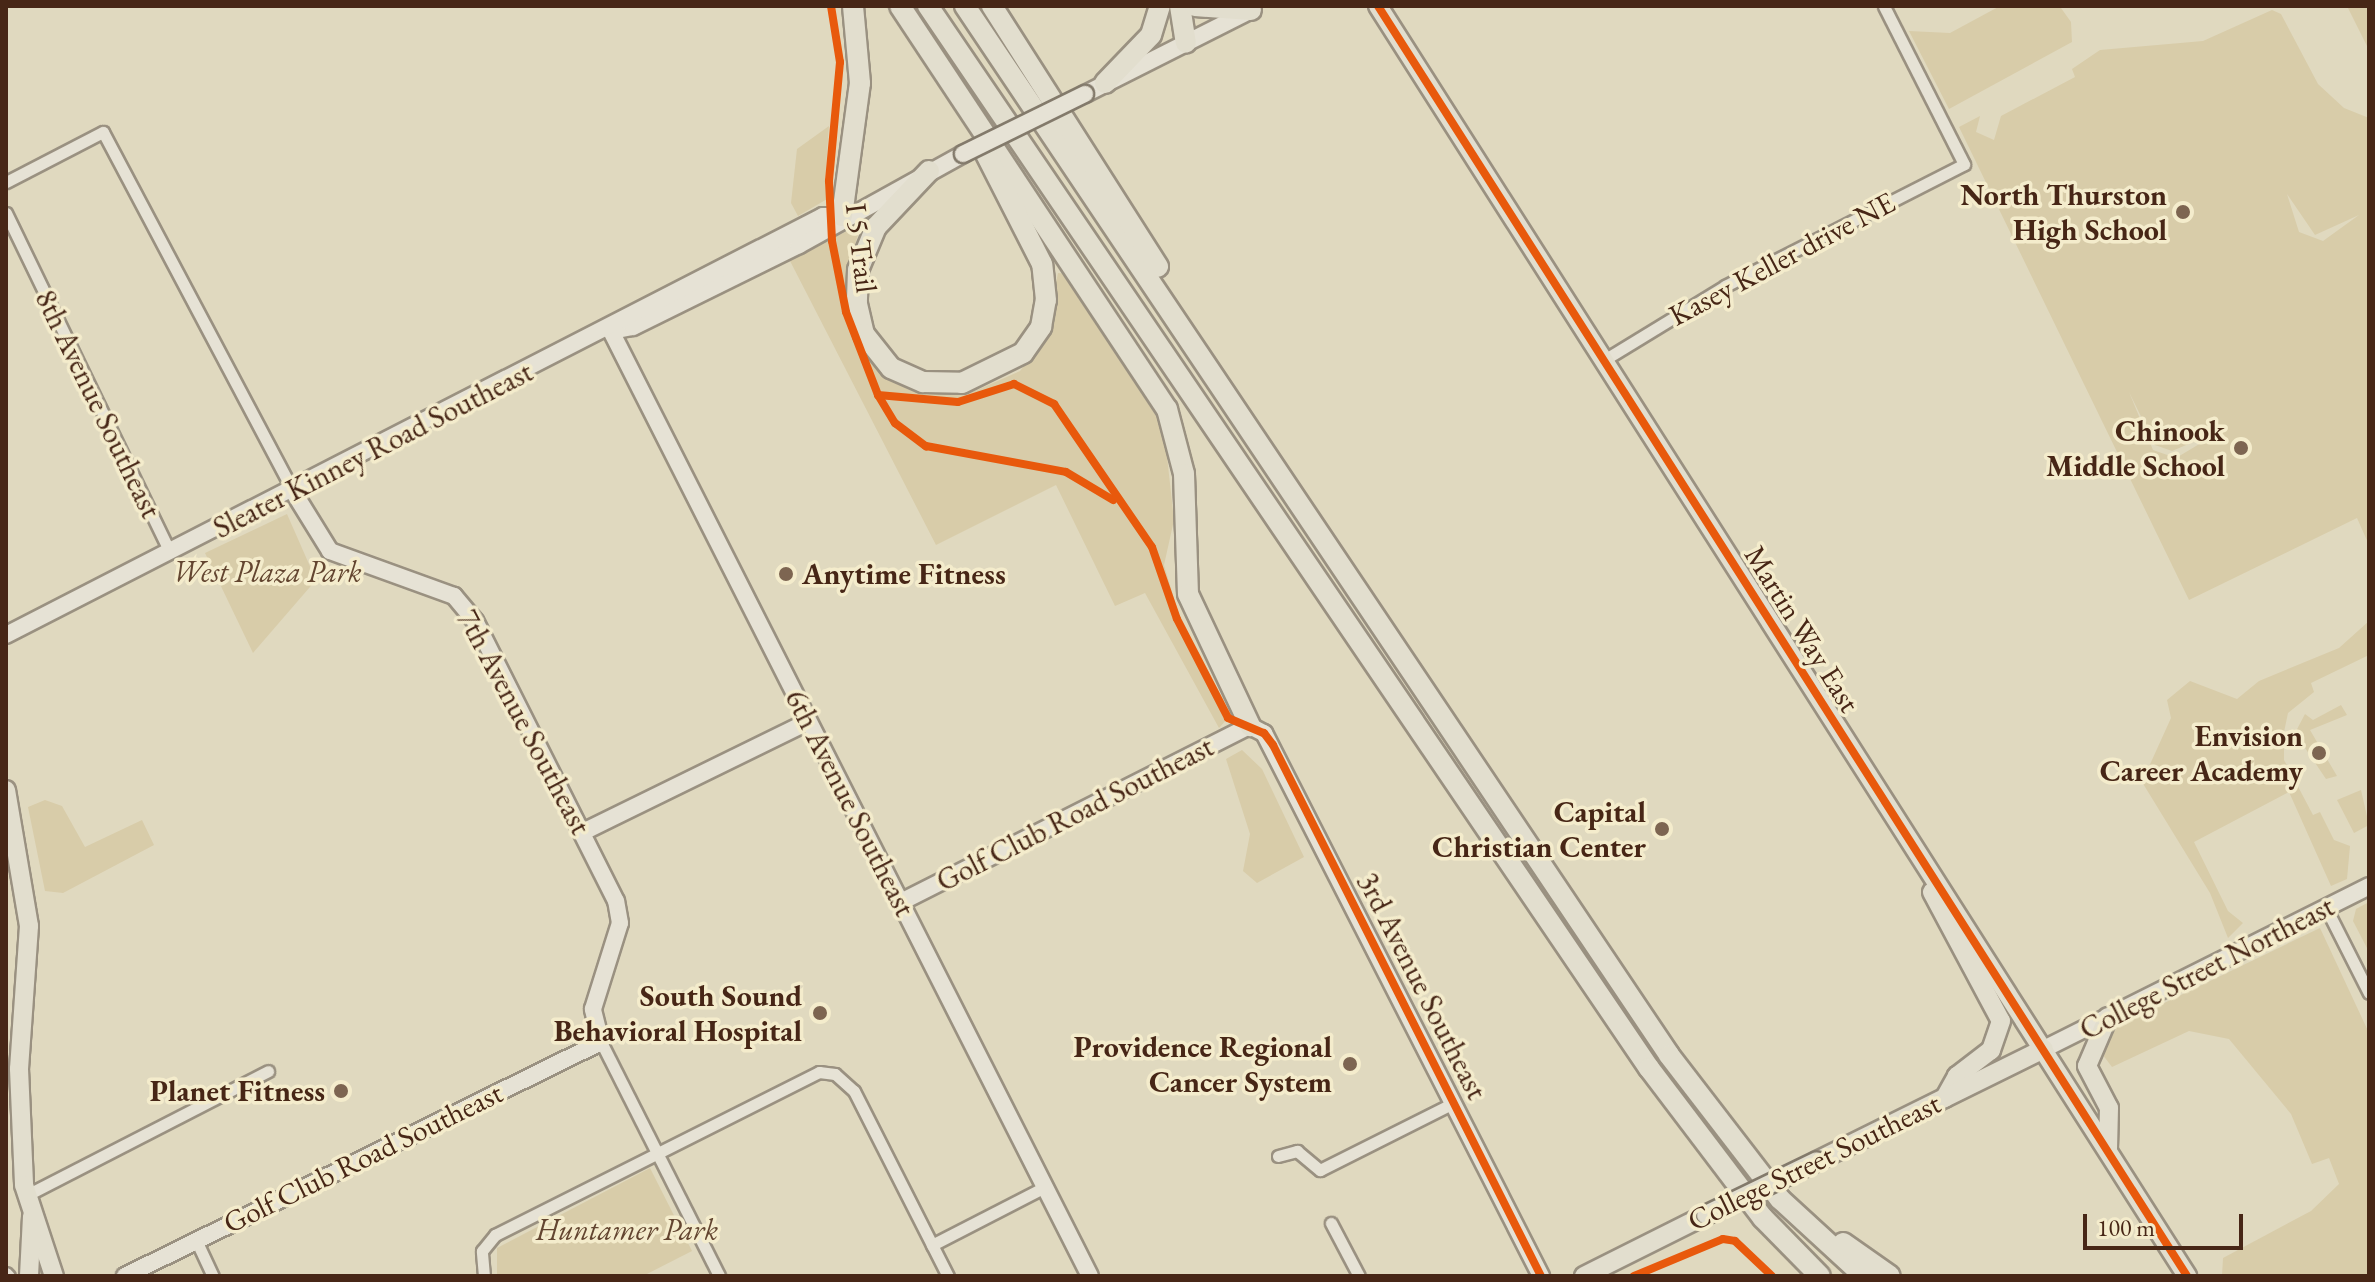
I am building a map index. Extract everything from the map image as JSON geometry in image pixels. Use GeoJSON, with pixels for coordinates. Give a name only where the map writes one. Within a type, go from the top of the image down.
{"type":"FeatureCollection","features":[{"type":"Feature","properties":{"kind":"highway"},"geometry":{"type":"LineString","coordinates":[[842,216],[860,83],[853,6]]}},
{"type":"Feature","properties":{"kind":"highway"},"geometry":{"type":"LineString","coordinates":[[900,6],[1167,409],[1184,474],[1188,594],[1250,726]]}},
{"type":"Feature","properties":{"kind":"highway"},"geometry":{"type":"LineString","coordinates":[[928,6],[1649,1068],[1763,1218],[1820,1276]]}},
{"type":"Feature","properties":{"kind":"highway"},"geometry":{"type":"LineString","coordinates":[[965,6],[1338,556],[1669,1055],[1780,1199],[1864,1276]]}},
{"type":"Feature","properties":{"kind":"highway"},"geometry":{"type":"LineString","coordinates":[[992,6],[1338,556]]}},
{"type":"Feature","properties":{"kind":"highway"},"geometry":{"type":"LineString","coordinates":[[1105,83],[1151,35],[1160,6]]}},
{"type":"Feature","properties":{"kind":"highway"},"geometry":{"type":"LineString","coordinates":[[1180,6],[1186,43]]}},
{"type":"Feature","properties":{"kind":"highway"},"geometry":{"type":"LineString","coordinates":[[1195,6],[1255,8]]}},
{"type":"Feature","properties":{"kind":"highway"},"geometry":{"type":"LineString","coordinates":[[926,46],[1031,237],[1046,280],[1044,314],[1029,346],[1002,369],[962,383],[923,382],[891,368],[868,341],[858,312],[858,270],[870,239],[929,171]]}},
{"type":"Feature","properties":{"kind":"highway"},"geometry":{"type":"LineString","coordinates":[[1780,1199],[1890,1276]]}},
{"type":"Feature","properties":{"kind":"main road","name":"Martin Way East"},"geometry":{"type":"LineString","coordinates":[[1378,6],[2187,1276]]}},
{"type":"Feature","properties":{"kind":"main road"},"geometry":{"type":"LineString","coordinates":[[6,790],[29,926],[18,1095],[27,1195],[54,1276]]}},
{"type":"Feature","properties":{"kind":"main road"},"geometry":{"type":"LineString","coordinates":[[1925,866],[1936,904],[2001,1021],[1991,1050],[1957,1076],[1945,1098]]}},
{"type":"Feature","properties":{"kind":"main road"},"geometry":{"type":"LineString","coordinates":[[2108,1017],[2087,1066],[2109,1108],[2108,1150]]}},
{"type":"Feature","properties":{"kind":"main road","name":"College Street Southeast"},"geometry":{"type":"LineString","coordinates":[[1584,1276],[2044,1049]]}},
{"type":"Feature","properties":{"kind":"main road"},"geometry":{"type":"LineString","coordinates":[[29,1276],[32,1216]]}},
{"type":"Feature","properties":{"kind":"street","name":"Kasey Keller drive NE"},"geometry":{"type":"LineString","coordinates":[[1604,360],[1725,286],[1964,164],[1884,6]]}},
{"type":"Feature","properties":{"kind":"street","name":"Sleater Kinney Road Southeast"},"geometry":{"type":"LineString","coordinates":[[611,331],[633,327],[780,254],[842,216],[1255,8]]}},
{"type":"Feature","properties":{"kind":"street","name":"7th Avenue Southeast"},"geometry":{"type":"LineString","coordinates":[[6,182],[103,132],[293,491],[330,551],[454,596],[469,609],[583,832],[620,923],[593,1009],[601,1042],[719,1276]]}},
{"type":"Feature","properties":{"kind":"street","name":"8th Avenue Southeast"},"geometry":{"type":"LineString","coordinates":[[6,213],[170,552]]}},
{"type":"Feature","properties":{"kind":"street","name":"Sleater Kinney Road Southeast"},"geometry":{"type":"LineString","coordinates":[[6,635],[611,331],[823,216],[842,216]]}},
{"type":"Feature","properties":{"kind":"street","name":"6th Avenue Southeast"},"geometry":{"type":"LineString","coordinates":[[611,331],[1090,1276]]}},
{"type":"Feature","properties":{"kind":"street"},"geometry":{"type":"LineString","coordinates":[[583,832],[808,722]]}},
{"type":"Feature","properties":{"kind":"street","name":"Golf Club Road Southeast"},"geometry":{"type":"LineString","coordinates":[[901,902],[1250,726]]}},
{"type":"Feature","properties":{"kind":"street","name":"3rd Avenue Southeast"},"geometry":{"type":"LineString","coordinates":[[1250,726],[1273,745],[1541,1276]]}},
{"type":"Feature","properties":{"kind":"street","name":"College Street Northeast"},"geometry":{"type":"LineString","coordinates":[[2044,1049],[2369,886]]}},
{"type":"Feature","properties":{"kind":"street"},"geometry":{"type":"LineString","coordinates":[[2326,908],[2369,993]]}},
{"type":"Feature","properties":{"kind":"street","name":"Golf Club Road Southeast"},"geometry":{"type":"LineString","coordinates":[[125,1276],[601,1042]]}},
{"type":"Feature","properties":{"kind":"street"},"geometry":{"type":"LineString","coordinates":[[27,1195],[268,1071]]}},
{"type":"Feature","properties":{"kind":"street"},"geometry":{"type":"LineString","coordinates":[[484,1276],[482,1251],[495,1235],[809,1075],[835,1074],[854,1091],[948,1276]]}},
{"type":"Feature","properties":{"kind":"street"},"geometry":{"type":"LineString","coordinates":[[1278,1156],[1297,1151],[1320,1170],[1453,1103]]}},
{"type":"Feature","properties":{"kind":"street"},"geometry":{"type":"LineString","coordinates":[[932,1245],[1045,1187]]}},
{"type":"Feature","properties":{"kind":"street"},"geometry":{"type":"LineString","coordinates":[[1331,1223],[1359,1276]]}},
{"type":"Feature","properties":{"kind":"street"},"geometry":{"type":"LineString","coordinates":[[196,1240],[213,1276]]}},
{"type":"Feature","properties":{"kind":"green space"},"geometry":{"type":"Polygon","coordinates":[[[2000,6],[2061,8],[2071,22],[2072,42],[1949,109],[1909,31],[1950,33],[2000,6]]]}},
{"type":"Feature","properties":{"kind":"green space"},"geometry":{"type":"Polygon","coordinates":[[[2347,6],[2369,6],[2369,50],[2347,6]]]}},
{"type":"Feature","properties":{"kind":"green space"},"geometry":{"type":"Polygon","coordinates":[[[2272,10],[2281,14],[2318,84],[2344,108],[2369,118],[2369,545],[2357,518],[2189,600],[1959,127],[1980,116],[1976,132],[1994,140],[2001,116],[2075,77],[2072,69],[2100,50],[2203,41],[2272,10]],[[2287,194],[2299,232],[2323,241],[2359,215],[2315,235],[2287,194]],[[2129,392],[2153,450],[2176,458],[2226,428],[2172,451],[2155,445],[2129,392]]]}},
{"type":"Feature","properties":{"kind":"green space"},"geometry":{"type":"Polygon","coordinates":[[[829,126],[825,183],[834,195],[798,216],[791,203],[797,149],[829,126]]]}},
{"type":"Feature","properties":{"kind":"green space"},"geometry":{"type":"Polygon","coordinates":[[[862,224],[849,261],[851,311],[885,374],[908,387],[968,394],[1020,371],[1044,340],[1058,273],[1068,274],[1164,429],[1174,520],[1164,565],[1181,622],[1224,701],[1228,718],[1219,728],[1145,593],[1115,606],[1056,485],[936,545],[789,259],[862,224]]]}},
{"type":"Feature","properties":{"kind":"green space","name":"West Plaza Park"},"geometry":{"type":"Polygon","coordinates":[[[287,514],[316,580],[253,653],[205,553],[287,514]]]}},
{"type":"Feature","properties":{"kind":"green space"},"geometry":{"type":"Polygon","coordinates":[[[2369,621],[2369,655],[2311,683],[2314,692],[2288,713],[2284,732],[2284,760],[2313,815],[2320,812],[2334,840],[2350,846],[2347,879],[2331,886],[2289,792],[2194,842],[2228,911],[2243,923],[2228,938],[2210,893],[2142,782],[2171,718],[2167,700],[2190,681],[2237,699],[2259,681],[2339,648],[2369,621]]]}},
{"type":"Feature","properties":{"kind":"green space"},"geometry":{"type":"Polygon","coordinates":[[[2341,705],[2347,715],[2310,730],[2337,776],[2326,779],[2295,733],[2305,714],[2313,720],[2341,705]]]}},
{"type":"Feature","properties":{"kind":"green space"},"geometry":{"type":"Polygon","coordinates":[[[1242,750],[1262,769],[1304,857],[1257,883],[1243,871],[1250,834],[1226,759],[1242,750]]]}},
{"type":"Feature","properties":{"kind":"green space"},"geometry":{"type":"Polygon","coordinates":[[[2361,790],[2369,825],[2354,833],[2337,800],[2361,790]]]}},
{"type":"Feature","properties":{"kind":"green space"},"geometry":{"type":"Polygon","coordinates":[[[45,800],[62,806],[85,847],[142,820],[154,845],[63,893],[45,891],[28,807],[45,800]]]}},
{"type":"Feature","properties":{"kind":"green space"},"geometry":{"type":"Polygon","coordinates":[[[2369,902],[2369,952],[2353,921],[2356,909],[2369,902]]]}},
{"type":"Feature","properties":{"kind":"green space"},"geometry":{"type":"Polygon","coordinates":[[[2320,928],[2369,1033],[2369,1276],[2222,1276],[2223,1258],[2311,1211],[2339,1184],[2329,1158],[2312,1164],[2291,1114],[2229,1039],[2189,1031],[2112,1067],[2096,1046],[2106,1031],[2320,928]]]}},
{"type":"Feature","properties":{"kind":"green space","name":"Huntamer Park"},"geometry":{"type":"Polygon","coordinates":[[[650,1168],[692,1251],[643,1276],[497,1276],[497,1248],[650,1168]]]}},
{"type":"Feature","properties":{"kind":"cycle path","name":"I 5 Trail"},"geometry":{"type":"LineString","coordinates":[[831,6],[840,62],[829,181],[832,241],[846,312],[878,395],[895,423],[926,446],[1066,472],[1113,500]]}},
{"type":"Feature","properties":{"kind":"cycle path"},"geometry":{"type":"LineString","coordinates":[[1378,6],[2187,1276]]}},
{"type":"Feature","properties":{"kind":"cycle path"},"geometry":{"type":"LineString","coordinates":[[878,395],[958,402],[1014,384],[1054,404],[1152,547],[1177,619],[1228,718],[1264,733],[1273,745],[1541,1276]]}},
{"type":"Feature","properties":{"kind":"cycle path"},"geometry":{"type":"LineString","coordinates":[[1634,1276],[1723,1239],[1735,1241],[1772,1276]]}},
{"type":"Feature","properties":{"kind":"place","name":"North Thurston High School"},"geometry":{"type":"Point","coordinates":[2183,212]}},
{"type":"Feature","properties":{"kind":"place","name":"Chinook Middle School"},"geometry":{"type":"Point","coordinates":[2241,448]}},
{"type":"Feature","properties":{"kind":"place","name":"Anytime Fitness"},"geometry":{"type":"Point","coordinates":[786,574]}},
{"type":"Feature","properties":{"kind":"place","name":"Envision Career Academy"},"geometry":{"type":"Point","coordinates":[2319,753]}},
{"type":"Feature","properties":{"kind":"place","name":"Capital Christian Center"},"geometry":{"type":"Point","coordinates":[1662,829]}},
{"type":"Feature","properties":{"kind":"place","name":"South Sound Behavioral Hospital"},"geometry":{"type":"Point","coordinates":[820,1013]}},
{"type":"Feature","properties":{"kind":"place","name":"Providence Regional Cancer System"},"geometry":{"type":"Point","coordinates":[1350,1064]}},
{"type":"Feature","properties":{"kind":"place","name":"Planet Fitness"},"geometry":{"type":"Point","coordinates":[341,1091]}}]}
